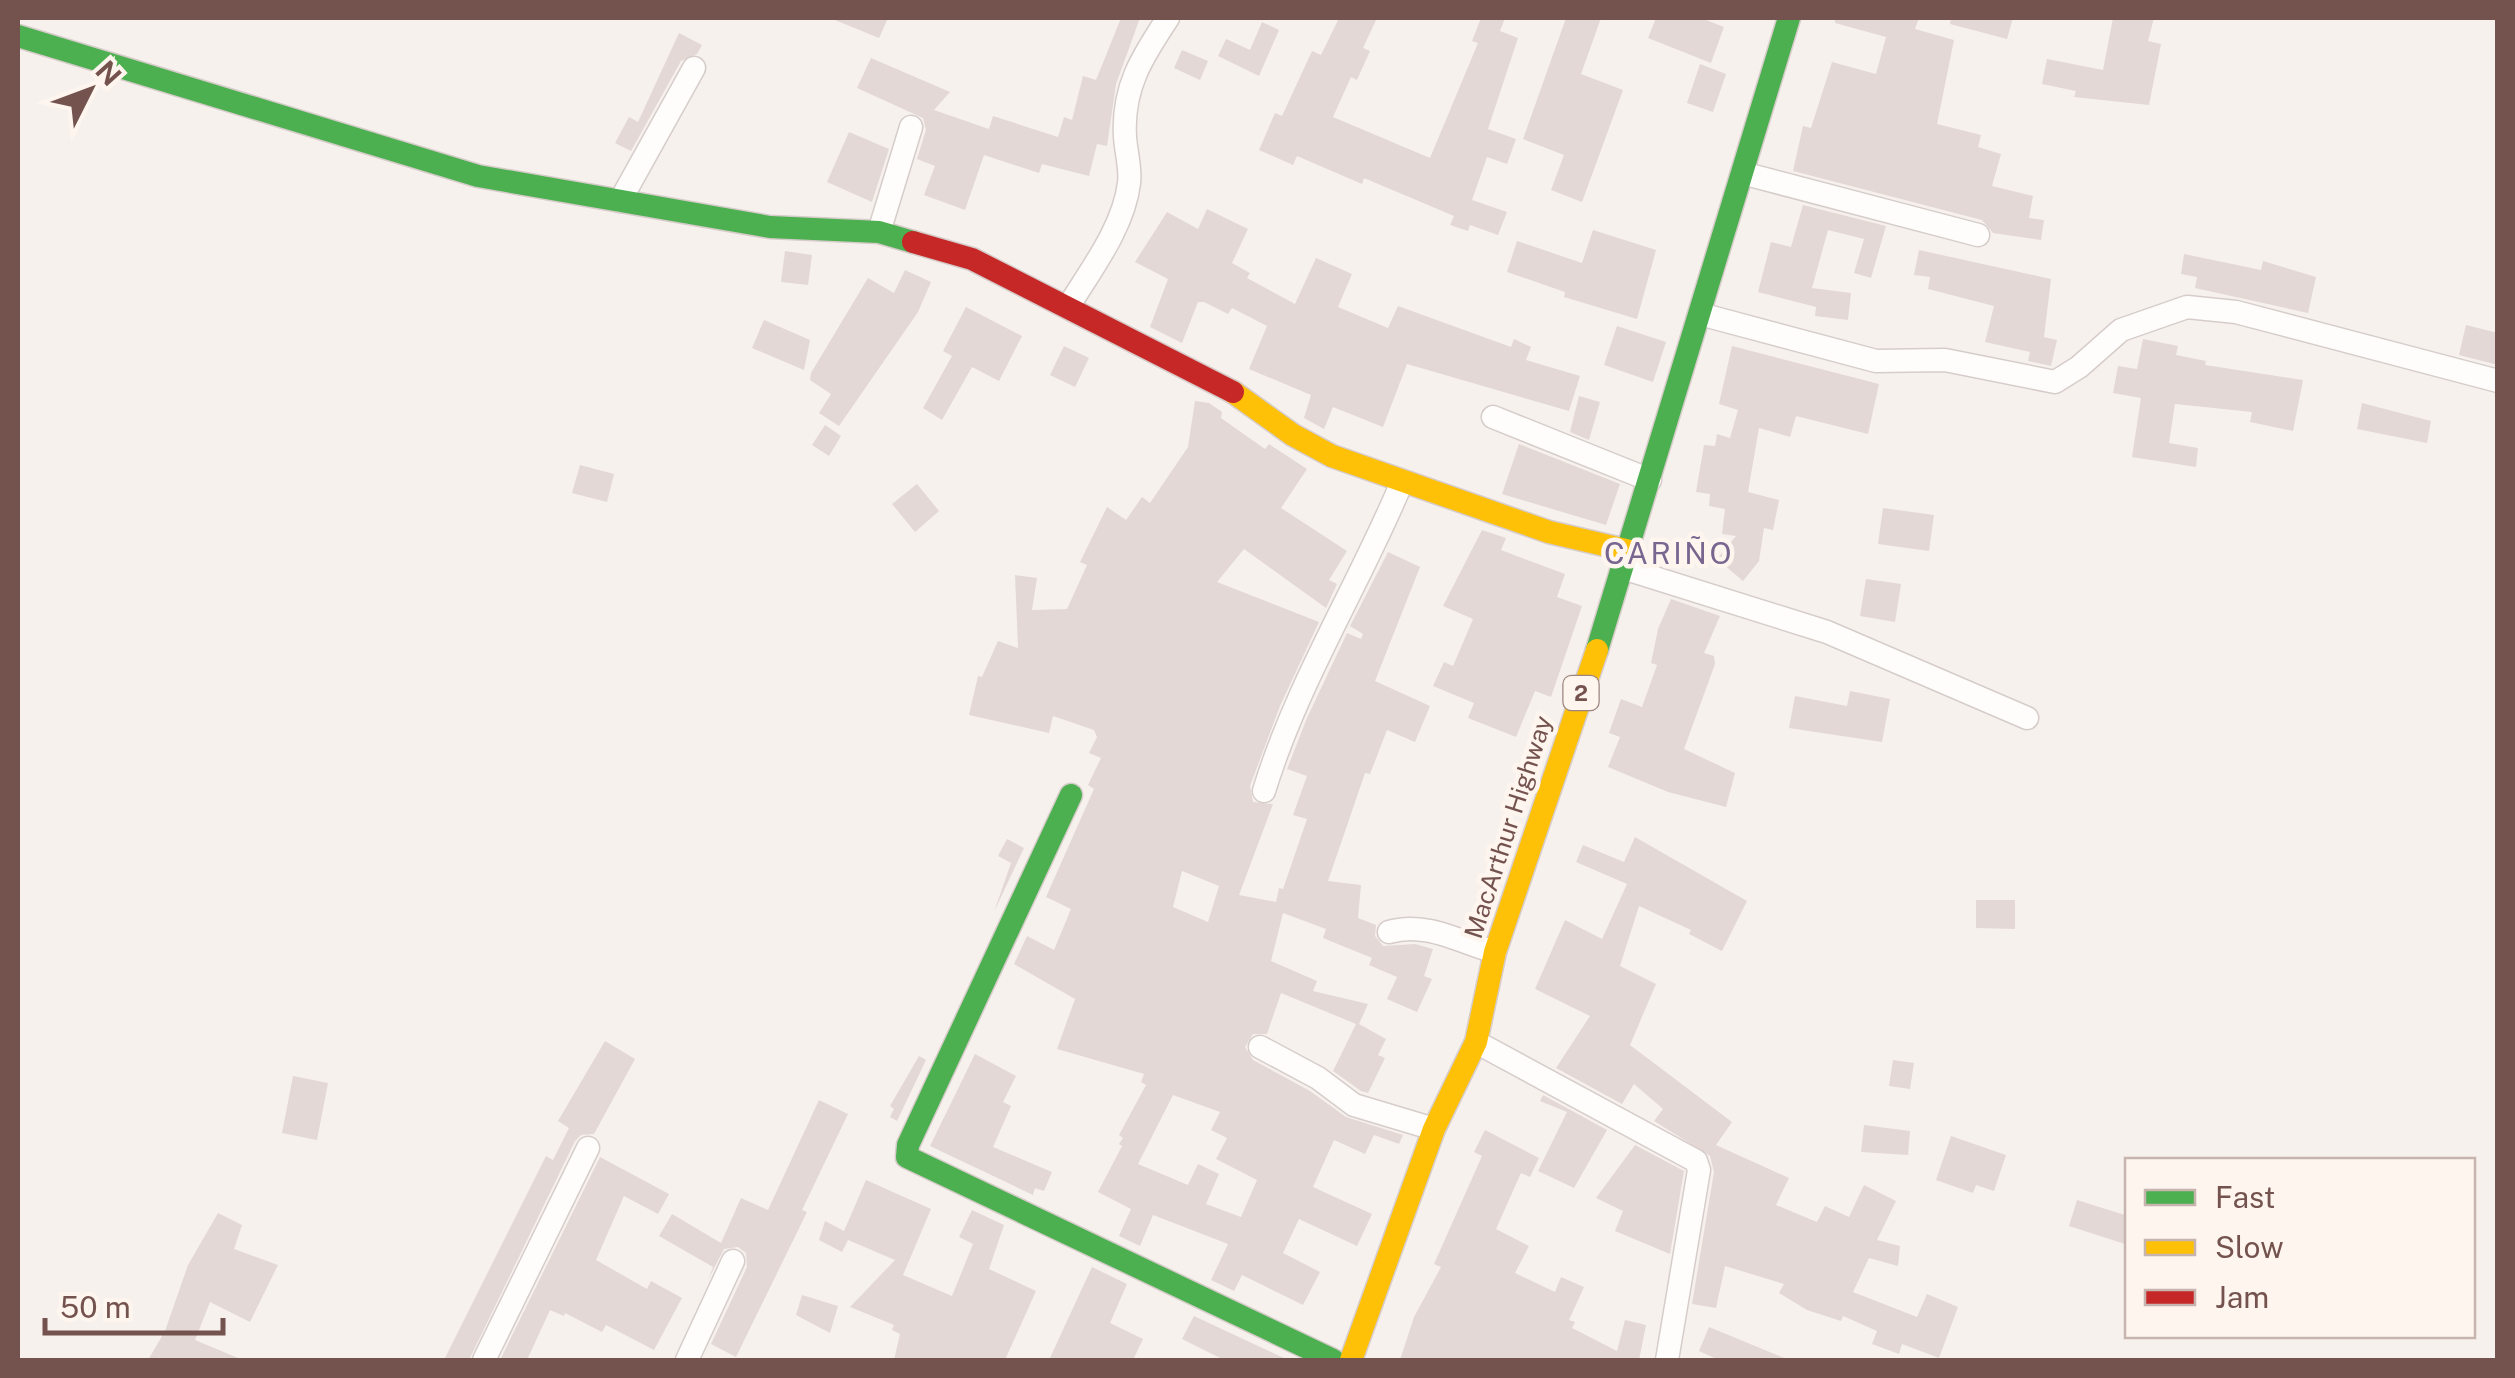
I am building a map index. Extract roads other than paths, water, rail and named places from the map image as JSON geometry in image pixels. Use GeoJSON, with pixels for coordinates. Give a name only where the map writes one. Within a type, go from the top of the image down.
{"type":"FeatureCollection","features":[{"type":"Feature","properties":{"kind":"main road","name":"MacArthur Highway"},"geometry":{"type":"LineString","coordinates":[[1351,1360],[1434,1128],[1476,1042],[1495,952],[1626,560],[1789,18]]}},
{"type":"Feature","properties":{"kind":"main road"},"geometry":{"type":"LineString","coordinates":[[18,36],[478,176],[770,227],[879,232],[972,258],[1235,392],[1293,435],[1332,456],[1626,560]]}},
{"type":"Feature","properties":{"kind":"main road"},"geometry":{"type":"LineString","coordinates":[[1071,795],[908,1144],[907,1157],[1333,1360]]}},
{"type":"Feature","properties":{"kind":"street"},"geometry":{"type":"LineString","coordinates":[[1068,308],[1125,202],[1130,181],[1124,134],[1128,88],[1137,64],[1168,18]]}},
{"type":"Feature","properties":{"kind":"street"},"geometry":{"type":"LineString","coordinates":[[620,201],[694,68]]}},
{"type":"Feature","properties":{"kind":"street"},"geometry":{"type":"LineString","coordinates":[[879,232],[910,126]]}},
{"type":"Feature","properties":{"kind":"street"},"geometry":{"type":"LineString","coordinates":[[1742,173],[1978,235]]}},
{"type":"Feature","properties":{"kind":"street"},"geometry":{"type":"LineString","coordinates":[[1700,314],[1860,358],[1945,360],[2055,382],[2079,368],[2121,330],[2187,307],[2236,312],[2498,381]]}},
{"type":"Feature","properties":{"kind":"street"},"geometry":{"type":"LineString","coordinates":[[1494,416],[1650,480]]}},
{"type":"Feature","properties":{"kind":"street"},"geometry":{"type":"LineString","coordinates":[[1264,791],[1284,724],[1370,560],[1402,482]]}},
{"type":"Feature","properties":{"kind":"street"},"geometry":{"type":"LineString","coordinates":[[1626,560],[1827,632],[2027,718]]}},
{"type":"Feature","properties":{"kind":"street"},"geometry":{"type":"LineString","coordinates":[[1389,932],[1407,927],[1426,928],[1495,952]]}},
{"type":"Feature","properties":{"kind":"street"},"geometry":{"type":"LineString","coordinates":[[1476,1042],[1696,1161],[1699,1170],[1667,1360]]}},
{"type":"Feature","properties":{"kind":"street"},"geometry":{"type":"LineString","coordinates":[[1260,1047],[1318,1078],[1354,1105],[1434,1128]]}},
{"type":"Feature","properties":{"kind":"street"},"geometry":{"type":"LineString","coordinates":[[484,1360],[588,1148]]}},
{"type":"Feature","properties":{"kind":"street"},"geometry":{"type":"LineString","coordinates":[[688,1360],[734,1261]]}},
{"type":"Feature","properties":{"kind":"district","name":"CARIÑO"},"geometry":{"type":"Point","coordinates":[1669,554]}}]}
